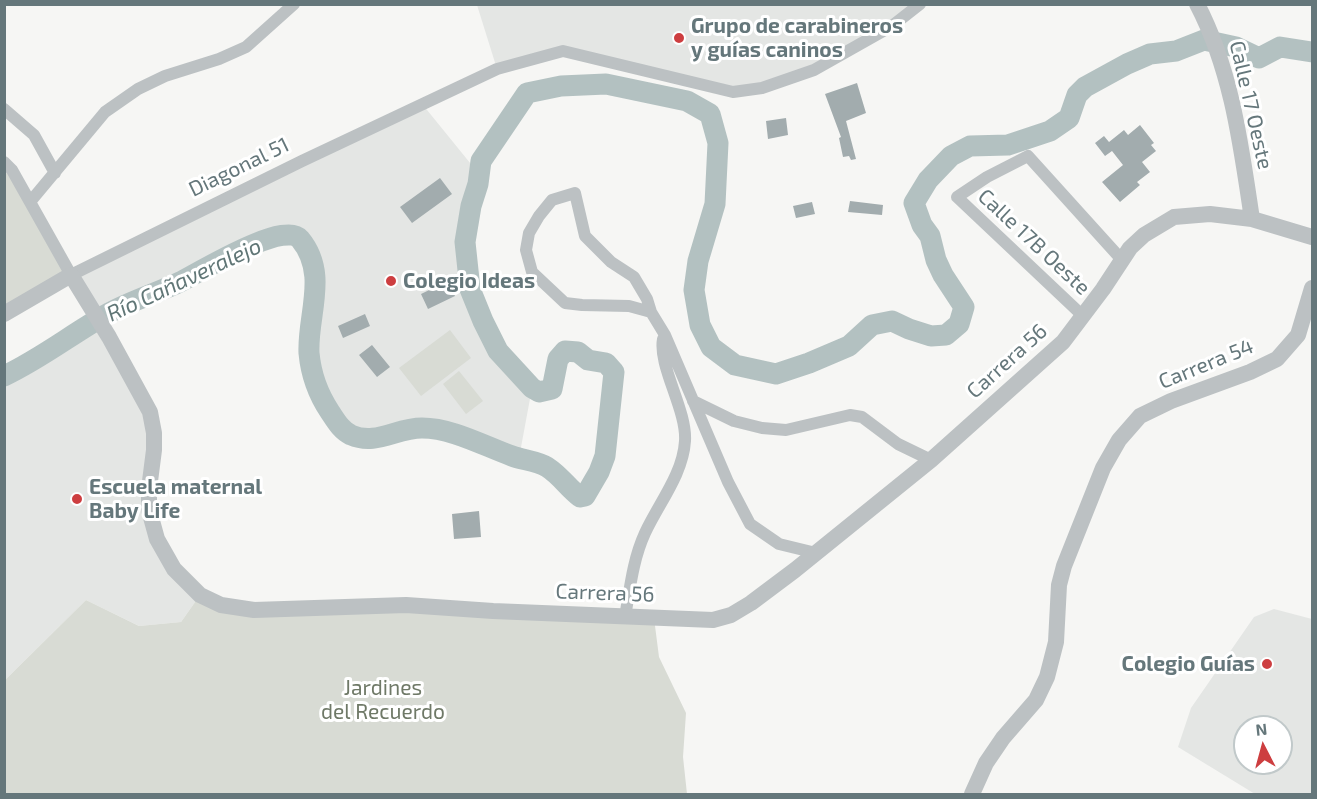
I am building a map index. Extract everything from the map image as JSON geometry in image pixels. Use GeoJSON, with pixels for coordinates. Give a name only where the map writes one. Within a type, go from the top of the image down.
{"type":"FeatureCollection","features":[{"type":"Feature","properties":{"kind":"street"},"geometry":{"type":"LineString","coordinates":[[30,202],[105,112],[165,76],[219,59],[246,47],[294,4]]}},
{"type":"Feature","properties":{"kind":"street","name":"Diagonal 51"},"geometry":{"type":"LineString","coordinates":[[4,314],[71,275],[302,161],[497,69],[563,51],[733,92],[762,88],[814,70],[892,26],[920,4]]}},
{"type":"Feature","properties":{"kind":"street","name":"Calle 17 Oeste"},"geometry":{"type":"LineString","coordinates":[[1197,4],[1222,61],[1238,127],[1252,219]]}},
{"type":"Feature","properties":{"kind":"street"},"geometry":{"type":"LineString","coordinates":[[4,109],[34,135],[55,173]]}},
{"type":"Feature","properties":{"kind":"street","name":"Calle 17B Oeste"},"geometry":{"type":"LineString","coordinates":[[1083,316],[957,197],[987,177],[1028,156],[1122,260]]}},
{"type":"Feature","properties":{"kind":"street"},"geometry":{"type":"LineString","coordinates":[[4,162],[12,170],[71,275]]}},
{"type":"Feature","properties":{"kind":"street"},"geometry":{"type":"LineString","coordinates":[[651,312],[629,306],[565,303],[531,272],[526,250],[529,233],[538,216],[552,200],[575,193],[585,236],[611,262],[634,277],[664,334],[728,482],[750,524],[779,544],[816,553]]}},
{"type":"Feature","properties":{"kind":"street","name":"Carrera 56"},"geometry":{"type":"LineString","coordinates":[[71,275],[109,337],[150,412],[154,450],[149,510],[158,539],[174,569],[200,595],[221,605],[254,610],[406,605],[713,620],[731,615],[751,603],[931,460],[1062,342],[1130,248],[1144,235],[1174,217],[1210,214],[1252,219],[1312,237]]}},
{"type":"Feature","properties":{"kind":"street","name":"Carrera 54"},"geometry":{"type":"LineString","coordinates":[[972,795],[986,763],[1003,738],[1036,700],[1047,677],[1056,642],[1059,585],[1064,566],[1103,468],[1119,440],[1140,417],[1171,401],[1250,372],[1277,359],[1298,335],[1312,288]]}},
{"type":"Feature","properties":{"kind":"street"},"geometry":{"type":"LineString","coordinates":[[626,617],[636,560],[645,533],[669,489],[679,464],[685,439],[683,419],[664,356],[662,342],[664,334]]}},
{"type":"Feature","properties":{"kind":"street"},"geometry":{"type":"LineString","coordinates":[[693,401],[734,421],[762,428],[786,430],[850,415],[862,417],[898,444],[931,460]]}},
{"type":"Feature","properties":{"kind":"shaded area","name":"Grupo de carabineros y guías caninos"},"geometry":{"type":"Polygon","coordinates":[[[477,5],[920,5],[814,70],[733,92],[563,51],[497,69],[477,5]]]}},
{"type":"Feature","properties":{"kind":"shaded area","name":"Colegio Ideas"},"geometry":{"type":"Polygon","coordinates":[[[423,105],[479,174],[465,242],[468,278],[483,321],[498,351],[532,388],[519,458],[450,433],[423,428],[397,432],[376,440],[351,435],[339,426],[313,381],[309,352],[316,300],[310,257],[299,237],[276,237],[243,248],[180,282],[99,319],[71,275],[423,105]]]}},
{"type":"Feature","properties":{"kind":"shaded area","name":"Escuela maternal Baby Life"},"geometry":{"type":"Polygon","coordinates":[[[99,319],[150,412],[157,539],[200,595],[181,622],[139,626],[86,600],[5,680],[5,376],[50,352],[74,333],[99,319]]]}},
{"type":"Feature","properties":{"kind":"shaded area","name":"Colegio Guías"},"geometry":{"type":"Polygon","coordinates":[[[1274,609],[1312,619],[1312,794],[1255,794],[1178,747],[1191,708],[1254,617],[1274,609]]]}},
{"type":"Feature","properties":{"kind":"green space"},"geometry":{"type":"Polygon","coordinates":[[[12,170],[71,275],[5,314],[5,174],[12,170]]]}},
{"type":"Feature","properties":{"kind":"green space"},"geometry":{"type":"Polygon","coordinates":[[[450,330],[471,358],[421,396],[399,368],[450,330]]]}},
{"type":"Feature","properties":{"kind":"green space"},"geometry":{"type":"Polygon","coordinates":[[[459,371],[483,401],[466,414],[443,384],[459,371]]]}},
{"type":"Feature","properties":{"kind":"green space","name":"Jardines del Recuerdo"},"geometry":{"type":"Polygon","coordinates":[[[200,595],[221,605],[654,618],[659,657],[686,713],[683,757],[687,794],[5,794],[5,680],[86,600],[139,626],[181,622],[200,595]]]}},
{"type":"Feature","properties":{"kind":"building"},"geometry":{"type":"Polygon","coordinates":[[[857,83],[866,113],[846,121],[856,159],[851,160],[849,156],[843,157],[839,138],[841,137],[825,94],[857,83]]]}},
{"type":"Feature","properties":{"kind":"building"},"geometry":{"type":"Polygon","coordinates":[[[786,118],[788,135],[768,139],[766,121],[786,118]]]}},
{"type":"Feature","properties":{"kind":"building"},"geometry":{"type":"Polygon","coordinates":[[[1140,125],[1154,143],[1151,145],[1156,151],[1142,162],[1150,172],[1137,182],[1140,185],[1120,202],[1102,182],[1123,165],[1112,151],[1105,156],[1095,143],[1104,136],[1109,142],[1124,130],[1128,135],[1140,125]]]}},
{"type":"Feature","properties":{"kind":"building"},"geometry":{"type":"Polygon","coordinates":[[[440,178],[452,194],[412,223],[400,207],[440,178]]]}},
{"type":"Feature","properties":{"kind":"building"},"geometry":{"type":"Polygon","coordinates":[[[850,201],[883,205],[882,215],[848,212],[850,201]]]}},
{"type":"Feature","properties":{"kind":"building"},"geometry":{"type":"Polygon","coordinates":[[[812,202],[815,214],[796,218],[793,206],[812,202]]]}},
{"type":"Feature","properties":{"kind":"building"},"geometry":{"type":"Polygon","coordinates":[[[448,281],[455,296],[428,309],[421,294],[448,281]]]}},
{"type":"Feature","properties":{"kind":"building"},"geometry":{"type":"Polygon","coordinates":[[[365,314],[370,326],[343,338],[338,326],[365,314]]]}},
{"type":"Feature","properties":{"kind":"building"},"geometry":{"type":"Polygon","coordinates":[[[372,345],[390,367],[377,377],[359,355],[372,345]]]}},
{"type":"Feature","properties":{"kind":"building"},"geometry":{"type":"Polygon","coordinates":[[[479,511],[481,537],[454,539],[452,514],[479,511]]]}},
{"type":"Feature","properties":{"kind":"waterway","name":"Río Cañaveralejo"},"geometry":{"type":"LineString","coordinates":[[4,376],[117,309],[180,282],[241,250],[277,236],[291,235],[300,239],[309,252],[313,266],[315,295],[309,339],[313,377],[326,405],[344,431],[369,439],[422,428],[445,431],[543,465],[580,497],[585,496],[605,456],[614,372],[606,363],[588,360],[578,352],[565,351],[558,359],[552,389],[539,392],[532,388],[498,351],[470,289],[465,242],[481,161],[527,93],[561,86],[606,84],[687,101],[710,114],[718,143],[715,204],[698,261],[694,290],[700,325],[711,347],[735,365],[776,374],[849,346],[872,325],[892,321],[931,336],[946,335],[959,324],[964,307],[943,275],[936,260],[930,236],[922,225],[914,203],[928,180],[951,156],[970,146],[1008,145],[1050,131],[1069,118],[1077,95],[1085,87],[1150,54],[1176,51],[1204,40],[1236,47],[1259,58],[1280,47],[1312,52]]}},
{"type":"Feature","properties":{"kind":"place","name":"Grupo de carabineros y guías caninos"},"geometry":{"type":"Point","coordinates":[679,38]}},
{"type":"Feature","properties":{"kind":"place","name":"Colegio Ideas"},"geometry":{"type":"Point","coordinates":[391,281]}},
{"type":"Feature","properties":{"kind":"place","name":"Escuela maternal Baby Life"},"geometry":{"type":"Point","coordinates":[77,499]}},
{"type":"Feature","properties":{"kind":"place","name":"Colegio Guías"},"geometry":{"type":"Point","coordinates":[1267,664]}}]}
